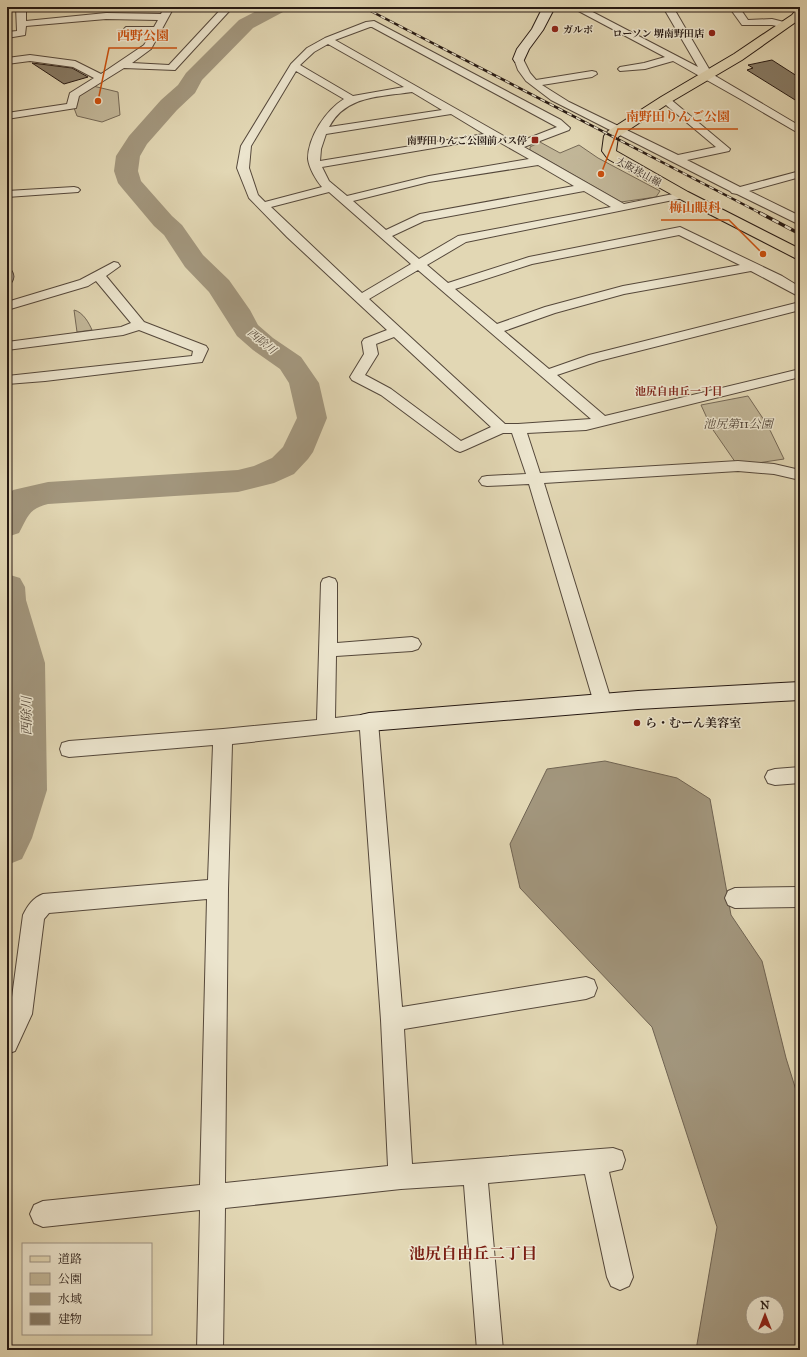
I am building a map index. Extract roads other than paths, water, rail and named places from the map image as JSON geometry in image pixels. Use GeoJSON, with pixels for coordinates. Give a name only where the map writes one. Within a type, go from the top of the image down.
{"type":"FeatureCollection","features":[{"type":"Feature","properties":{"kind":"main road","name":"大阪狭山線"},"geometry":{"type":"LineString","coordinates":[[800,12],[785,25],[708,76],[665,100],[620,129],[611,136],[609,151],[612,156],[683,196],[800,255]]}},
{"type":"Feature","properties":{"kind":"street"},"geometry":{"type":"LineString","coordinates":[[7,35],[22,33],[23,24],[21,7]]}},
{"type":"Feature","properties":{"kind":"street"},"geometry":{"type":"LineString","coordinates":[[7,116],[72,106],[74,95],[148,47],[168,7]]}},
{"type":"Feature","properties":{"kind":"street"},"geometry":{"type":"LineString","coordinates":[[122,65],[172,68],[228,7]]}},
{"type":"Feature","properties":{"kind":"street"},"geometry":{"type":"LineString","coordinates":[[549,7],[537,30],[523,49],[519,59],[522,68],[534,83],[558,99],[620,129],[736,191],[800,221]]}},
{"type":"Feature","properties":{"kind":"street"},"geometry":{"type":"LineString","coordinates":[[576,7],[708,76],[733,92],[764,108],[800,131]]}},
{"type":"Feature","properties":{"kind":"street"},"geometry":{"type":"LineString","coordinates":[[668,7],[708,76]]}},
{"type":"Feature","properties":{"kind":"street"},"geometry":{"type":"LineString","coordinates":[[734,7],[745,23],[772,22],[785,25]]}},
{"type":"Feature","properties":{"kind":"street"},"geometry":{"type":"LineString","coordinates":[[796,7],[800,9]]}},
{"type":"Feature","properties":{"kind":"street"},"geometry":{"type":"LineString","coordinates":[[23,24],[106,16],[164,17]]}},
{"type":"Feature","properties":{"kind":"street"},"geometry":{"type":"LineString","coordinates":[[501,428],[252,196],[243,168],[246,146],[294,66],[303,55],[317,45],[369,24],[374,24],[565,128],[515,147]]}},
{"type":"Feature","properties":{"kind":"street"},"geometry":{"type":"LineString","coordinates":[[129,30],[156,30]]}},
{"type":"Feature","properties":{"kind":"street"},"geometry":{"type":"LineString","coordinates":[[328,40],[622,208]]}},
{"type":"Feature","properties":{"kind":"street"},"geometry":{"type":"LineString","coordinates":[[7,61],[30,58],[75,64],[101,78]]}},
{"type":"Feature","properties":{"kind":"street"},"geometry":{"type":"LineString","coordinates":[[623,68],[645,66],[673,58]]}},
{"type":"Feature","properties":{"kind":"street"},"geometry":{"type":"LineString","coordinates":[[294,66],[351,99]]}},
{"type":"Feature","properties":{"kind":"street"},"geometry":{"type":"LineString","coordinates":[[534,83],[592,74]]}},
{"type":"Feature","properties":{"kind":"street"},"geometry":{"type":"LineString","coordinates":[[413,89],[351,99],[332,112],[322,131],[314,152],[315,165],[325,183],[494,330],[602,421]]}},
{"type":"Feature","properties":{"kind":"street"},"geometry":{"type":"LineString","coordinates":[[665,100],[725,149],[675,159]]}},
{"type":"Feature","properties":{"kind":"street"},"geometry":{"type":"LineString","coordinates":[[322,131],[453,111]]}},
{"type":"Feature","properties":{"kind":"street"},"geometry":{"type":"LineString","coordinates":[[315,165],[494,135]]}},
{"type":"Feature","properties":{"kind":"street"},"geometry":{"type":"LineString","coordinates":[[345,200],[429,179],[540,161]]}},
{"type":"Feature","properties":{"kind":"street"},"geometry":{"type":"LineString","coordinates":[[736,191],[800,174]]}},
{"type":"Feature","properties":{"kind":"street"},"geometry":{"type":"LineString","coordinates":[[384,235],[420,218],[586,187]]}},
{"type":"Feature","properties":{"kind":"street"},"geometry":{"type":"LineString","coordinates":[[262,206],[331,188]]}},
{"type":"Feature","properties":{"kind":"street"},"geometry":{"type":"LineString","coordinates":[[7,194],[74,190]]}},
{"type":"Feature","properties":{"kind":"street"},"geometry":{"type":"LineString","coordinates":[[362,298],[462,239],[683,196]]}},
{"type":"Feature","properties":{"kind":"street"},"geometry":{"type":"LineString","coordinates":[[446,288],[529,261],[680,232],[778,279],[800,293]]}},
{"type":"Feature","properties":{"kind":"street"},"geometry":{"type":"LineString","coordinates":[[7,306],[84,282],[114,266]]}},
{"type":"Feature","properties":{"kind":"street"},"geometry":{"type":"LineString","coordinates":[[494,330],[550,310],[623,290],[752,267]]}},
{"type":"Feature","properties":{"kind":"street"},"geometry":{"type":"LineString","coordinates":[[7,273],[7,280]]}},
{"type":"Feature","properties":{"kind":"street"},"geometry":{"type":"LineString","coordinates":[[7,380],[60,376],[197,359],[201,349],[139,325],[98,275]]}},
{"type":"Feature","properties":{"kind":"street"},"geometry":{"type":"LineString","coordinates":[[547,374],[594,358],[800,306]]}},
{"type":"Feature","properties":{"kind":"street"},"geometry":{"type":"LineString","coordinates":[[7,346],[123,331],[139,325]]}},
{"type":"Feature","properties":{"kind":"street"},"geometry":{"type":"LineString","coordinates":[[397,331],[369,342],[371,354],[357,377],[386,392],[460,447],[501,428],[518,429],[586,425],[800,373]]}},
{"type":"Feature","properties":{"kind":"street"},"geometry":{"type":"LineString","coordinates":[[518,429],[535,479],[603,703]]}},
{"type":"Feature","properties":{"kind":"street"},"geometry":{"type":"LineString","coordinates":[[487,482],[738,466],[774,469],[800,475]]}},
{"type":"Feature","properties":{"kind":"street"},"geometry":{"type":"LineString","coordinates":[[326,726],[329,583]]}},
{"type":"Feature","properties":{"kind":"street"},"geometry":{"type":"LineString","coordinates":[[328,650],[412,644]]}},
{"type":"Feature","properties":{"kind":"street"},"geometry":{"type":"LineString","coordinates":[[69,749],[223,737],[369,722],[603,703],[739,693],[800,691]]}},
{"type":"Feature","properties":{"kind":"street"},"geometry":{"type":"LineString","coordinates":[[369,722],[392,1020],[401,1177]]}},
{"type":"Feature","properties":{"kind":"street"},"geometry":{"type":"LineString","coordinates":[[210,1350],[218,890],[223,737]]}},
{"type":"Feature","properties":{"kind":"street"},"geometry":{"type":"LineString","coordinates":[[775,777],[800,775]]}},
{"type":"Feature","properties":{"kind":"street"},"geometry":{"type":"LineString","coordinates":[[7,1042],[21,1014],[34,915],[43,904],[218,890]]}},
{"type":"Feature","properties":{"kind":"street"},"geometry":{"type":"LineString","coordinates":[[735,898],[800,897]]}},
{"type":"Feature","properties":{"kind":"street"},"geometry":{"type":"LineString","coordinates":[[392,1020],[586,988]]}},
{"type":"Feature","properties":{"kind":"street"},"geometry":{"type":"LineString","coordinates":[[43,1214],[401,1177],[604,1160],[620,1277]]}},
{"type":"Feature","properties":{"kind":"street"},"geometry":{"type":"LineString","coordinates":[[475,1172],[490,1350]]}},
{"type":"Feature","properties":{"kind":"water"},"geometry":{"type":"Polygon","coordinates":[[[605,761],[677,778],[710,799],[731,915],[762,961],[786,1058],[800,1103],[800,1350],[696,1350],[717,1227],[652,1027],[520,888],[510,844],[547,769],[605,761]]]}},
{"type":"Feature","properties":{"kind":"waterway","name":"西除川"},"geometry":{"type":"LineString","coordinates":[[7,525],[13,512],[25,498],[48,493],[238,481],[263,475],[283,466],[297,452],[312,418],[304,383],[291,363],[263,344],[247,330],[236,310],[219,286],[194,261],[173,230],[163,221],[130,183],[126,171],[128,156],[137,141],[169,105],[187,88],[193,77],[246,24],[278,7]]}},
{"type":"Feature","properties":{"kind":"waterway","name":"西除川"},"geometry":{"type":"LineString","coordinates":[[7,587],[8,600],[26,663],[26,790],[11,838],[7,846]]}},
{"type":"Feature","properties":{"kind":"railway"},"geometry":{"type":"LineString","coordinates":[[363,7],[762,214]]}},
{"type":"Feature","properties":{"kind":"railway"},"geometry":{"type":"LineString","coordinates":[[760,213],[800,234]]}},
{"type":"Feature","properties":{"kind":"place","name":"ガルボ"},"geometry":{"type":"Point","coordinates":[555,29]}},
{"type":"Feature","properties":{"kind":"place","name":"ローソン 堺南野田店"},"geometry":{"type":"Point","coordinates":[712,33]}},
{"type":"Feature","properties":{"kind":"place","name":"西野公園"},"geometry":{"type":"Point","coordinates":[98,101]}},
{"type":"Feature","properties":{"kind":"place","name":"南野田りんご公園前バス停"},"geometry":{"type":"Point","coordinates":[535,140]}},
{"type":"Feature","properties":{"kind":"place","name":"南野田りんご公園"},"geometry":{"type":"Point","coordinates":[601,174]}},
{"type":"Feature","properties":{"kind":"place","name":"梅山眼科"},"geometry":{"type":"Point","coordinates":[763,254]}},
{"type":"Feature","properties":{"kind":"place","name":"ら・むーん美容室"},"geometry":{"type":"Point","coordinates":[637,723]}},
{"type":"Feature","properties":{"kind":"district","name":"池尻自由丘一丁目"},"geometry":{"type":"Point","coordinates":[679,391]}},
{"type":"Feature","properties":{"kind":"district","name":"池尻自由丘二丁目"},"geometry":{"type":"Point","coordinates":[473,1253]}},
{"type":"Feature","properties":{"kind":"park label","name":"池尻第11公園"},"geometry":{"type":"Point","coordinates":[738,424]}}]}
